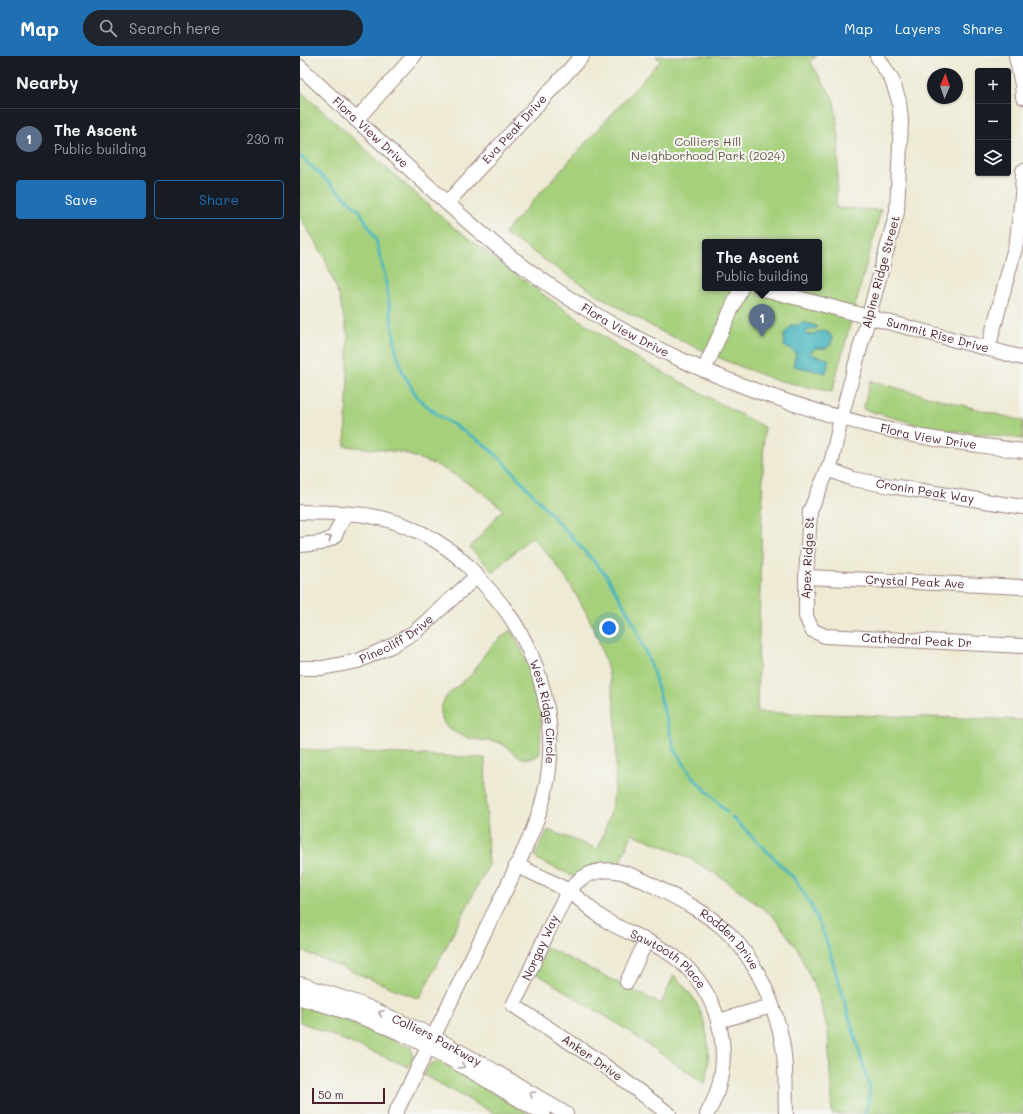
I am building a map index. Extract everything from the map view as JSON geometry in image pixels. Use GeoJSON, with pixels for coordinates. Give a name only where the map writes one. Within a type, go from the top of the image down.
{"type":"FeatureCollection","features":[{"type":"Feature","properties":{"kind":"street"},"geometry":{"type":"LineString","coordinates":[[356,120],[414,56]]}},
{"type":"Feature","properties":{"kind":"street","name":"Eva Peak Drive"},"geometry":{"type":"LineString","coordinates":[[447,203],[582,56]]}},
{"type":"Feature","properties":{"kind":"street","name":"Alpine Ridge Street"},"geometry":{"type":"LineString","coordinates":[[841,418],[897,212],[901,121],[899,101],[892,80],[877,56]]}},
{"type":"Feature","properties":{"kind":"street"},"geometry":{"type":"LineString","coordinates":[[1016,56],[1023,97]]}},
{"type":"Feature","properties":{"kind":"street","name":"Flora View Drive"},"geometry":{"type":"LineString","coordinates":[[300,67],[447,203],[497,246],[537,276],[613,325],[704,370],[759,393],[813,410],[894,432],[1023,451]]}},
{"type":"Feature","properties":{"kind":"street"},"geometry":{"type":"LineString","coordinates":[[988,349],[1017,240],[1023,171]]}},
{"type":"Feature","properties":{"kind":"street"},"geometry":{"type":"LineString","coordinates":[[704,370],[740,291]]}},
{"type":"Feature","properties":{"kind":"street","name":"Summit Rise Drive"},"geometry":{"type":"LineString","coordinates":[[772,291],[1023,358]]}},
{"type":"Feature","properties":{"kind":"street","name":"Apex Ridge St"},"geometry":{"type":"LineString","coordinates":[[812,630],[806,616],[806,577],[810,511],[832,460],[841,418]]}},
{"type":"Feature","properties":{"kind":"street","name":"Cronin Peak Way"},"geometry":{"type":"LineString","coordinates":[[828,469],[853,479],[1023,507]]}},
{"type":"Feature","properties":{"kind":"street","name":"West Ridge Circle"},"geometry":{"type":"LineString","coordinates":[[300,512],[345,514],[393,521],[416,530],[459,558],[501,604],[517,626],[530,649],[542,684],[549,718],[550,753],[547,784],[534,828],[395,1114]]}},
{"type":"Feature","properties":{"kind":"street"},"geometry":{"type":"LineString","coordinates":[[300,545],[321,543],[334,536],[345,514]]}},
{"type":"Feature","properties":{"kind":"street","name":"Pinecliff Drive"},"geometry":{"type":"LineString","coordinates":[[300,668],[322,668],[358,661],[391,646],[416,630],[477,576]]}},
{"type":"Feature","properties":{"kind":"street","name":"Crystal Peak Ave"},"geometry":{"type":"LineString","coordinates":[[806,577],[1023,586]]}},
{"type":"Feature","properties":{"kind":"street","name":"Cathedral Peak Dr"},"geometry":{"type":"LineString","coordinates":[[812,630],[825,636],[1023,646]]}},
{"type":"Feature","properties":{"kind":"street","name":"Sawtooth Place"},"geometry":{"type":"LineString","coordinates":[[516,865],[570,892],[606,920],[660,947],[691,971],[702,984],[713,1006],[721,1031],[723,1060],[716,1097],[707,1114]]}},
{"type":"Feature","properties":{"kind":"street","name":"Rodden Drive"},"geometry":{"type":"LineString","coordinates":[[570,892],[581,878],[595,871],[612,870],[628,873],[692,906],[723,928],[744,950],[759,974],[772,1006],[780,1033],[783,1052],[786,1114]]}},
{"type":"Feature","properties":{"kind":"street","name":"Norgay Way"},"geometry":{"type":"LineString","coordinates":[[513,1005],[557,912],[570,892]]}},
{"type":"Feature","properties":{"kind":"street"},"geometry":{"type":"LineString","coordinates":[[627,982],[646,941]]}},
{"type":"Feature","properties":{"kind":"street","name":"Colliers Parkway"},"geometry":{"type":"LineString","coordinates":[[300,984],[358,1003],[394,1018],[543,1114]]}},
{"type":"Feature","properties":{"kind":"street","name":"Colliers Parkway"},"geometry":{"type":"LineString","coordinates":[[300,998],[359,1016],[400,1033],[431,1042],[491,1069],[566,1114]]}},
{"type":"Feature","properties":{"kind":"street","name":"Anker Drive"},"geometry":{"type":"LineString","coordinates":[[513,1005],[597,1060],[669,1114]]}},
{"type":"Feature","properties":{"kind":"street"},"geometry":{"type":"LineString","coordinates":[[718,1021],[772,1006]]}},
{"type":"Feature","properties":{"kind":"green space","name":"Colliers Hill Neighborhood Park (2024)"},"geometry":{"type":"Polygon","coordinates":[[[656,56],[817,56],[810,61],[834,100],[839,138],[836,208],[881,210],[832,392],[772,379],[729,362],[662,332],[599,296],[504,233],[660,61],[656,56]]]}},
{"type":"Feature","properties":{"kind":"green space"},"geometry":{"type":"Polygon","coordinates":[[[300,91],[452,226],[541,293],[629,354],[764,427],[757,712],[1023,720],[1023,1114],[832,1114],[828,1030],[817,992],[797,948],[773,916],[728,882],[691,859],[632,834],[620,864],[596,865],[586,869],[575,877],[538,860],[535,855],[548,830],[598,849],[610,814],[615,777],[616,728],[610,678],[603,655],[595,632],[572,588],[557,566],[531,537],[493,572],[470,548],[503,509],[473,486],[439,466],[401,452],[345,446],[348,337],[339,296],[324,256],[300,217],[300,91]]]}},
{"type":"Feature","properties":{"kind":"green space"},"geometry":{"type":"Polygon","coordinates":[[[870,381],[1023,421],[1023,439],[929,428],[863,409],[870,381]]]}},
{"type":"Feature","properties":{"kind":"green space"},"geometry":{"type":"Polygon","coordinates":[[[511,630],[530,668],[540,700],[540,754],[533,758],[527,759],[521,758],[497,742],[476,740],[458,734],[448,728],[442,720],[441,715],[441,708],[447,696],[471,675],[490,647],[511,630]]]}},
{"type":"Feature","properties":{"kind":"green space"},"geometry":{"type":"Polygon","coordinates":[[[300,749],[485,758],[488,866],[419,999],[300,950],[300,749]]]}},
{"type":"Feature","properties":{"kind":"green space"},"geometry":{"type":"Polygon","coordinates":[[[546,947],[661,1004],[674,975],[696,1002],[705,1024],[708,1060],[705,1084],[621,1026],[534,972],[546,947]]]}},
{"type":"Feature","properties":{"kind":"green space"},"geometry":{"type":"Polygon","coordinates":[[[300,1006],[334,1016],[411,1048],[413,1057],[409,1067],[300,1022],[300,1006]]]}},
{"type":"Feature","properties":{"kind":"green space"},"geometry":{"type":"Polygon","coordinates":[[[439,1061],[529,1114],[495,1114],[424,1075],[430,1064],[439,1061]]]}},
{"type":"Feature","properties":{"kind":"water"},"geometry":{"type":"Polygon","coordinates":[[[802,322],[817,326],[817,328],[807,331],[806,335],[824,331],[831,335],[832,343],[829,347],[816,348],[809,354],[829,359],[826,373],[793,366],[796,353],[784,346],[784,334],[792,325],[798,325],[802,322]]]}},
{"type":"Feature","properties":{"kind":"waterway"},"geometry":{"type":"LineString","coordinates":[[300,156],[360,211],[376,240],[385,276],[396,350],[403,373],[418,398],[438,415],[481,442],[501,459],[607,576],[634,623],[653,671],[675,750],[692,776],[727,812]]}},
{"type":"Feature","properties":{"kind":"waterway"},"geometry":{"type":"LineString","coordinates":[[732,817],[794,878],[809,901],[826,939],[870,1088],[865,1114]]}},
{"type":"Feature","properties":{"kind":"place","name":"The Ascent"},"geometry":{"type":"Point","coordinates":[762,337]}}]}
